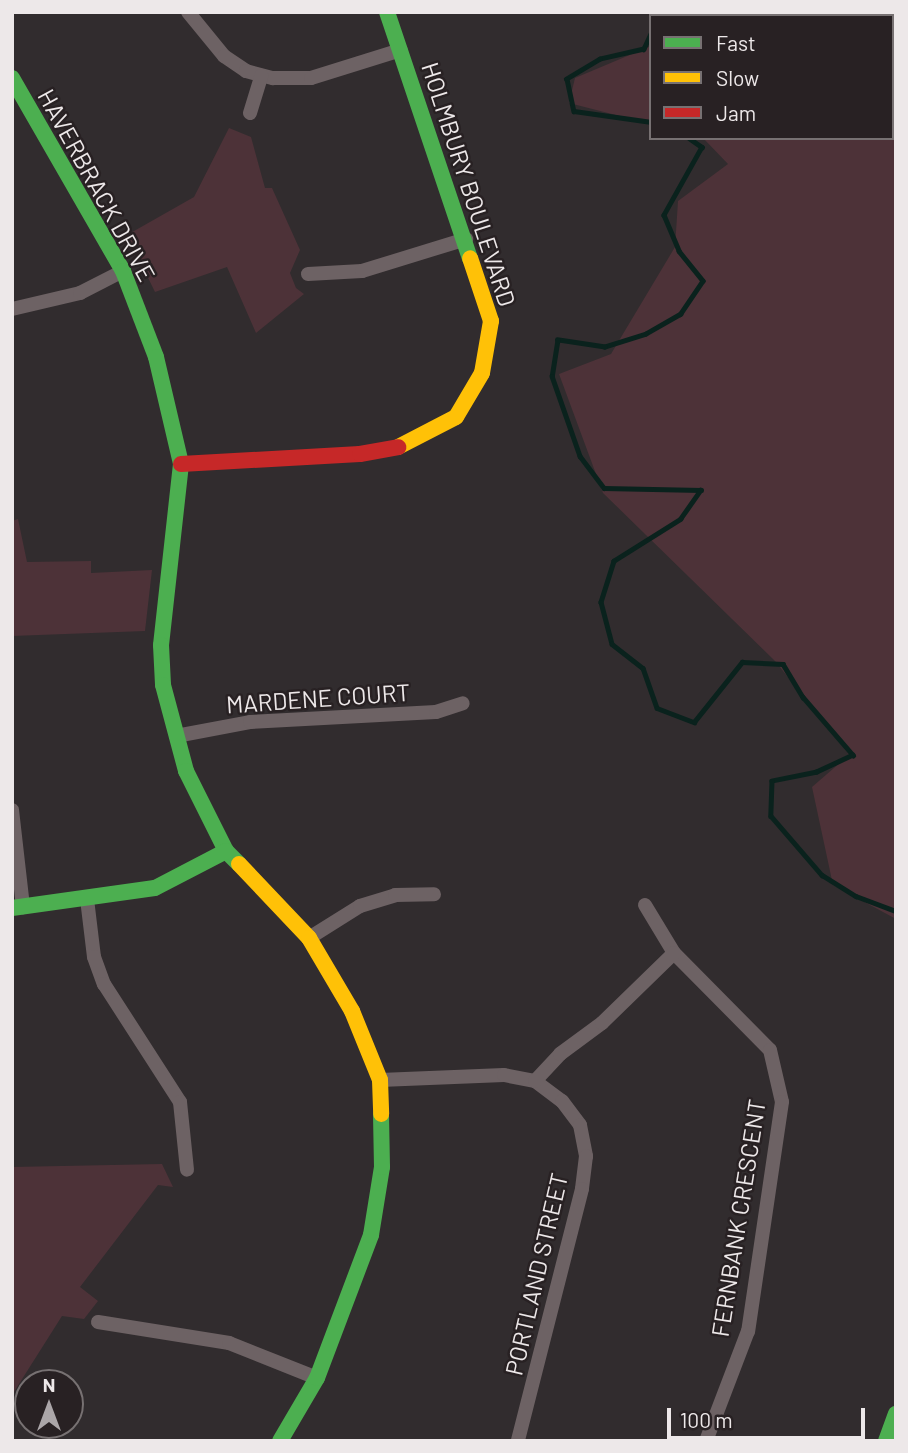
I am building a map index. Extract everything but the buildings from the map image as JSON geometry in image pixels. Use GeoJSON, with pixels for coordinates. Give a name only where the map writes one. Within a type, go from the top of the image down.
{"type":"FeatureCollection","features":[{"type":"Feature","properties":{"kind":"main road","name":"HOLMBURY BOULEVARD"},"geometry":{"type":"LineString","coordinates":[[181,464],[360,454],[409,445],[456,417],[482,373],[491,321],[466,239],[387,12]]}},
{"type":"Feature","properties":{"kind":"main road","name":"HAVERBRACK DRIVE"},"geometry":{"type":"LineString","coordinates":[[15,88],[123,271],[156,357],[181,464],[161,645],[163,685],[186,771],[226,850],[309,938],[352,1011],[380,1080],[382,1167],[371,1235],[317,1378],[280,1441]]}},
{"type":"Feature","properties":{"kind":"main road"},"geometry":{"type":"LineString","coordinates":[[18,907],[155,888],[226,850]]}},
{"type":"Feature","properties":{"kind":"main road"},"geometry":{"type":"LineString","coordinates":[[886,1441],[896,1414]]}},
{"type":"Feature","properties":{"kind":"street"},"geometry":{"type":"LineString","coordinates":[[188,12],[213,47],[234,64],[261,76],[311,78],[401,50]]}},
{"type":"Feature","properties":{"kind":"street"},"geometry":{"type":"LineString","coordinates":[[250,113],[261,76]]}},
{"type":"Feature","properties":{"kind":"street"},"geometry":{"type":"LineString","coordinates":[[308,274],[362,271],[466,239]]}},
{"type":"Feature","properties":{"kind":"street"},"geometry":{"type":"LineString","coordinates":[[12,309],[80,293],[123,271]]}},
{"type":"Feature","properties":{"kind":"street","name":"MARDENE COURT"},"geometry":{"type":"LineString","coordinates":[[176,736],[250,722],[436,712],[463,703]]}},
{"type":"Feature","properties":{"kind":"street"},"geometry":{"type":"LineString","coordinates":[[12,810],[18,907]]}},
{"type":"Feature","properties":{"kind":"street"},"geometry":{"type":"LineString","coordinates":[[309,938],[360,906],[395,895],[434,894]]}},
{"type":"Feature","properties":{"kind":"street"},"geometry":{"type":"LineString","coordinates":[[87,899],[94,957],[104,984],[180,1102],[187,1170]]}},
{"type":"Feature","properties":{"kind":"street","name":"FERNBANK CRESCENT"},"geometry":{"type":"LineString","coordinates":[[645,905],[674,953],[770,1050],[782,1102],[748,1331],[706,1441]]}},
{"type":"Feature","properties":{"kind":"street"},"geometry":{"type":"LineString","coordinates":[[535,1081],[560,1054],[602,1023],[674,953]]}},
{"type":"Feature","properties":{"kind":"street","name":"PORTLAND STREET"},"geometry":{"type":"LineString","coordinates":[[380,1080],[504,1075],[535,1081],[562,1101],[580,1125],[586,1156],[582,1188],[518,1441]]}},
{"type":"Feature","properties":{"kind":"street"},"geometry":{"type":"LineString","coordinates":[[98,1322],[229,1343],[317,1378]]}},
{"type":"Feature","properties":{"kind":"shaded area"},"geometry":{"type":"Polygon","coordinates":[[[896,12],[896,919],[833,885],[812,787],[849,755],[776,662],[603,493],[559,374],[611,354],[675,247],[678,201],[728,164],[705,140],[894,140],[894,14],[666,14],[896,12]]]}},
{"type":"Feature","properties":{"kind":"shaded area"},"geometry":{"type":"Polygon","coordinates":[[[649,47],[649,123],[569,103],[575,78],[649,47]]]}},
{"type":"Feature","properties":{"kind":"shaded area"},"geometry":{"type":"Polygon","coordinates":[[[229,128],[251,137],[265,188],[272,188],[300,250],[290,273],[296,288],[304,294],[256,333],[227,267],[155,292],[127,235],[194,197],[229,128]]]}},
{"type":"Feature","properties":{"kind":"shaded area"},"geometry":{"type":"Polygon","coordinates":[[[18,519],[27,562],[91,561],[91,573],[152,570],[145,631],[12,636],[12,521],[18,519]]]}},
{"type":"Feature","properties":{"kind":"shaded area"},"geometry":{"type":"Polygon","coordinates":[[[162,1164],[173,1187],[158,1185],[80,1287],[98,1301],[84,1319],[62,1316],[28,1369],[14,1369],[12,1395],[12,1167],[162,1164]]]}},
{"type":"Feature","properties":{"kind":"waterway"},"geometry":{"type":"LineString","coordinates":[[649,38],[644,49],[600,59],[567,79],[574,111],[649,122]]}},
{"type":"Feature","properties":{"kind":"waterway"},"geometry":{"type":"LineString","coordinates":[[692,140],[702,147],[664,215],[679,251],[703,281],[681,314],[646,334],[605,347],[558,340],[552,376],[580,456],[604,488],[701,490],[681,519],[614,561],[601,602],[612,644],[643,668],[657,708],[694,722],[742,662],[783,664],[803,697],[853,755],[817,772],[772,781],[771,816],[822,875],[856,896],[896,911]]}},
{"type":"Feature","properties":{"kind":"traffic: fast"},"geometry":{"type":"LineString","coordinates":[[387,12],[470,258]]}},
{"type":"Feature","properties":{"kind":"traffic: fast"},"geometry":{"type":"LineString","coordinates":[[12,78],[123,271],[156,357],[181,464],[161,645],[163,685],[186,771],[226,851],[239,864]]}},
{"type":"Feature","properties":{"kind":"traffic: fast"},"geometry":{"type":"LineString","coordinates":[[12,908],[155,888],[226,851]]}},
{"type":"Feature","properties":{"kind":"traffic: fast"},"geometry":{"type":"LineString","coordinates":[[280,1441],[317,1378],[371,1235],[382,1167],[381,1114]]}},
{"type":"Feature","properties":{"kind":"traffic: fast"},"geometry":{"type":"LineString","coordinates":[[886,1441],[896,1414]]}},
{"type":"Feature","properties":{"kind":"traffic: slow"},"geometry":{"type":"LineString","coordinates":[[398,447],[456,417],[482,373],[491,321],[470,258]]}},
{"type":"Feature","properties":{"kind":"traffic: slow"},"geometry":{"type":"LineString","coordinates":[[239,864],[309,938],[352,1011],[380,1080],[381,1114]]}},
{"type":"Feature","properties":{"kind":"traffic: jam"},"geometry":{"type":"LineString","coordinates":[[181,464],[360,454],[398,447]]}}]}
